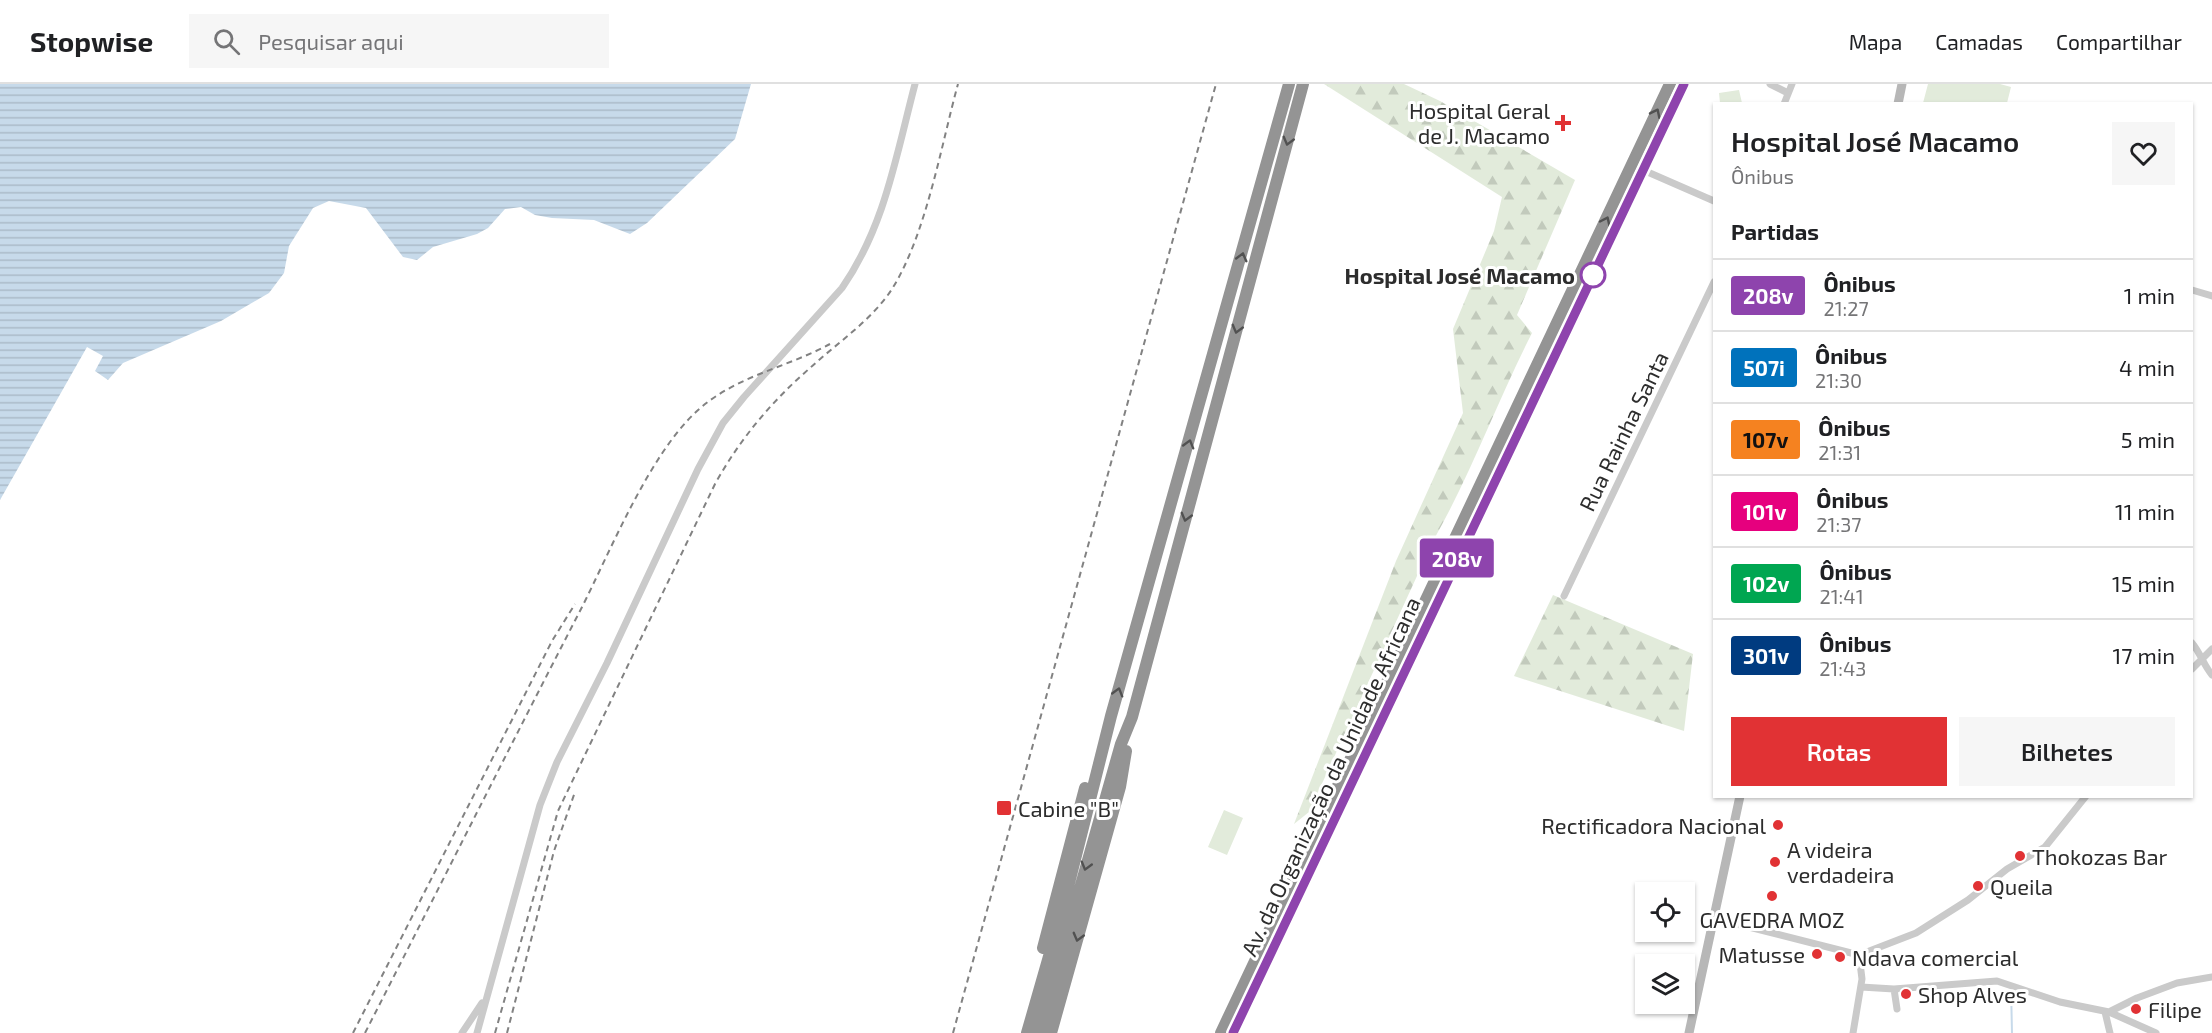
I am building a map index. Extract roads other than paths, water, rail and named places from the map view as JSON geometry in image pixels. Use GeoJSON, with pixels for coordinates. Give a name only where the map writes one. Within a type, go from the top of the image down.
{"type":"FeatureCollection","features":[{"type":"Feature","properties":{"kind":"highway"},"geometry":{"type":"LineString","coordinates":[[1027,1033],[1062,911],[1111,716],[1289,84]]}},
{"type":"Feature","properties":{"kind":"highway"},"geometry":{"type":"LineString","coordinates":[[1051,1033],[1120,788],[1132,717],[1303,84]]}},
{"type":"Feature","properties":{"kind":"highway","name":"Av. da Organização da Unidade Africana"},"geometry":{"type":"LineString","coordinates":[[1221,1033],[1670,84]]}},
{"type":"Feature","properties":{"kind":"highway","name":"Av. da Organização da Unidade Africana"},"geometry":{"type":"LineString","coordinates":[[1233,1033],[1412,652],[1684,84]]}},
{"type":"Feature","properties":{"kind":"highway"},"geometry":{"type":"LineString","coordinates":[[1019,1033],[1075,823],[1111,716]]}},
{"type":"Feature","properties":{"kind":"highway"},"geometry":{"type":"LineString","coordinates":[[1039,1033],[1121,744],[1132,717]]}},
{"type":"Feature","properties":{"kind":"main road"},"geometry":{"type":"LineString","coordinates":[[1898,102],[1902,84]]}},
{"type":"Feature","properties":{"kind":"main road"},"geometry":{"type":"LineString","coordinates":[[1689,1033],[1740,798]]}},
{"type":"Feature","properties":{"kind":"street"},"geometry":{"type":"LineString","coordinates":[[477,1033],[540,805],[557,762],[607,663],[698,469],[723,423],[842,288],[859,264],[877,226],[915,84]]}},
{"type":"Feature","properties":{"kind":"street"},"geometry":{"type":"LineString","coordinates":[[1770,84],[1788,93]]}},
{"type":"Feature","properties":{"kind":"street"},"geometry":{"type":"LineString","coordinates":[[1785,102],[1792,84]]}},
{"type":"Feature","properties":{"kind":"street"},"geometry":{"type":"LineString","coordinates":[[1633,164],[1713,201]]}},
{"type":"Feature","properties":{"kind":"street","name":"Rua Rainha Santa"},"geometry":{"type":"LineString","coordinates":[[1564,596],[1713,284]]}},
{"type":"Feature","properties":{"kind":"street"},"geometry":{"type":"LineString","coordinates":[[2193,290],[2212,297]]}},
{"type":"Feature","properties":{"kind":"street"},"geometry":{"type":"LineString","coordinates":[[2193,644],[2203,657],[2204,665],[2212,675]]}},
{"type":"Feature","properties":{"kind":"street"},"geometry":{"type":"LineString","coordinates":[[2193,668],[2212,649]]}},
{"type":"Feature","properties":{"kind":"street"},"geometry":{"type":"LineString","coordinates":[[1713,918],[1859,956],[1916,933],[1968,900],[2007,869],[2044,847],[2068,822],[2085,798]]}},
{"type":"Feature","properties":{"kind":"street"},"geometry":{"type":"LineString","coordinates":[[1853,1033],[1863,969],[1859,956]]}},
{"type":"Feature","properties":{"kind":"street"},"geometry":{"type":"LineString","coordinates":[[2107,1012],[2177,983],[2212,977]]}},
{"type":"Feature","properties":{"kind":"street"},"geometry":{"type":"LineString","coordinates":[[1861,987],[1894,989],[1997,981],[2060,1002],[2107,1012],[2156,1033]]}},
{"type":"Feature","properties":{"kind":"street"},"geometry":{"type":"LineString","coordinates":[[1894,989],[1898,1009]]}},
{"type":"Feature","properties":{"kind":"street"},"geometry":{"type":"LineString","coordinates":[[462,1033],[487,996]]}},
{"type":"Feature","properties":{"kind":"street"},"geometry":{"type":"LineString","coordinates":[[2107,1012],[2110,1033]]}},
{"type":"Feature","properties":{"kind":"water"},"geometry":{"type":"Polygon","coordinates":[[[0,84],[751,84],[735,139],[647,223],[630,234],[594,220],[535,215],[521,207],[505,209],[488,228],[477,234],[433,247],[417,260],[403,257],[366,208],[329,201],[313,208],[289,246],[284,273],[269,293],[221,321],[123,363],[108,380],[95,371],[103,356],[87,347],[0,500],[0,84]]]}},
{"type":"Feature","properties":{"kind":"waterway"},"geometry":{"type":"LineString","coordinates":[[2011,987],[2012,1033]]}},
{"type":"Feature","properties":{"kind":"railway"},"geometry":{"type":"LineString","coordinates":[[495,1033],[558,811],[715,484],[746,436],[769,408],[864,321],[884,301],[892,289],[904,267],[923,217],[958,84]]}},
{"type":"Feature","properties":{"kind":"railway"},"geometry":{"type":"LineString","coordinates":[[953,1033],[1216,84]]}},
{"type":"Feature","properties":{"kind":"railway"},"geometry":{"type":"LineString","coordinates":[[365,1033],[632,504],[663,452],[679,430],[712,399],[744,381],[830,344]]}},
{"type":"Feature","properties":{"kind":"railway"},"geometry":{"type":"LineString","coordinates":[[353,1033],[552,641],[575,604]]}},
{"type":"Feature","properties":{"kind":"railway"},"geometry":{"type":"LineString","coordinates":[[507,1033],[554,851],[575,792]]}},
{"type":"Feature","properties":{"kind":"place","name":"Hospital Geral de J. Macamo"},"geometry":{"type":"Point","coordinates":[1563,123]}},
{"type":"Feature","properties":{"kind":"place","name":"Hospital José Macamo"},"geometry":{"type":"Point","coordinates":[1593,275]}},
{"type":"Feature","properties":{"kind":"place","name":"Cabine \"B\""},"geometry":{"type":"Point","coordinates":[1004,808]}},
{"type":"Feature","properties":{"kind":"place","name":"Rectificadora Nacional"},"geometry":{"type":"Point","coordinates":[1778,825]}},
{"type":"Feature","properties":{"kind":"place","name":"Thokozas Bar"},"geometry":{"type":"Point","coordinates":[2020,856]}},
{"type":"Feature","properties":{"kind":"place","name":"A videira verdadeira"},"geometry":{"type":"Point","coordinates":[1775,862]}},
{"type":"Feature","properties":{"kind":"place","name":"Queila"},"geometry":{"type":"Point","coordinates":[1978,886]}},
{"type":"Feature","properties":{"kind":"place","name":"GAVEDRA MOZ"},"geometry":{"type":"Point","coordinates":[1772,896]}},
{"type":"Feature","properties":{"kind":"place","name":"Matusse"},"geometry":{"type":"Point","coordinates":[1817,954]}},
{"type":"Feature","properties":{"kind":"place","name":"Ndava comercial"},"geometry":{"type":"Point","coordinates":[1840,957]}},
{"type":"Feature","properties":{"kind":"place","name":"Shop Alves"},"geometry":{"type":"Point","coordinates":[1906,994]}},
{"type":"Feature","properties":{"kind":"place","name":"Filipe"},"geometry":{"type":"Point","coordinates":[2136,1009]}}]}
